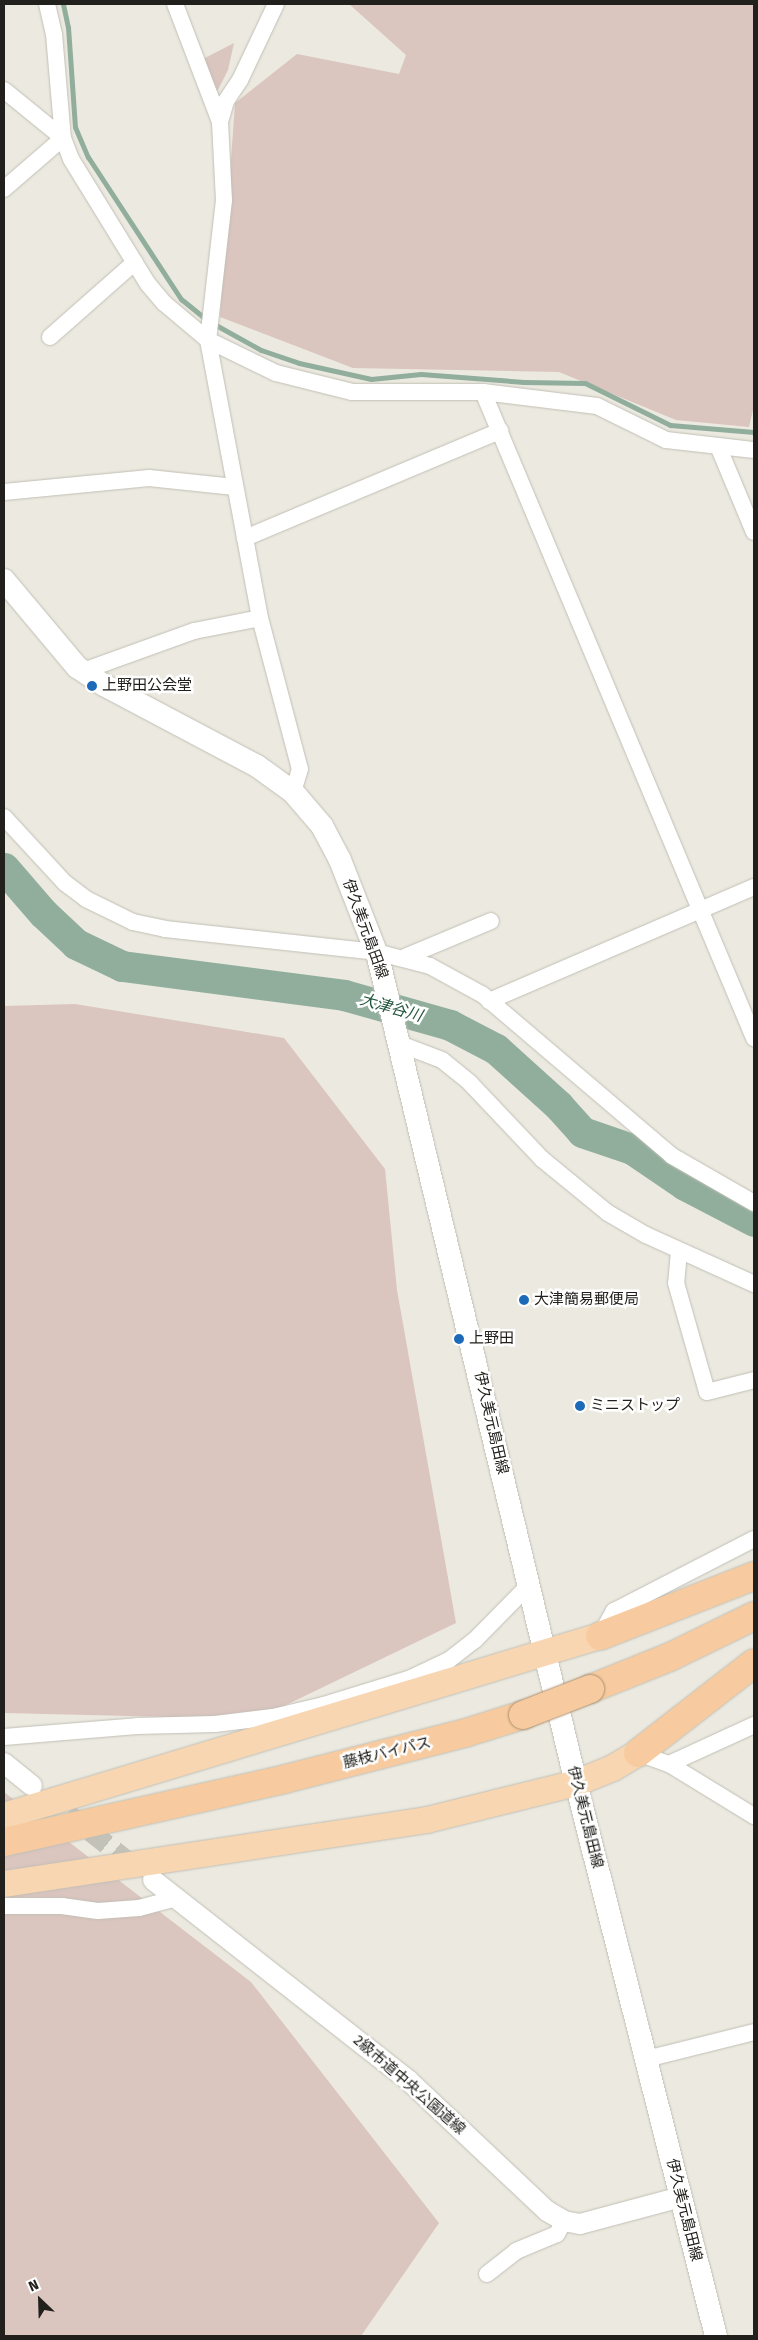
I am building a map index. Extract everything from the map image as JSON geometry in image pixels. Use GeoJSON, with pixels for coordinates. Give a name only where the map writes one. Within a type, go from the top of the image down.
{"type":"FeatureCollection","features":[{"type":"Feature","properties":{"kind":"highway"},"geometry":{"type":"LineString","coordinates":[[4,1816],[546,1655],[754,1576]]}},
{"type":"Feature","properties":{"kind":"highway","name":"藤枝バイパス"},"geometry":{"type":"LineString","coordinates":[[4,1842],[286,1779],[465,1734],[523,1715],[672,1656],[754,1616]]}},
{"type":"Feature","properties":{"kind":"highway"},"geometry":{"type":"LineString","coordinates":[[4,1884],[427,1820],[576,1783],[613,1768],[638,1753],[754,1663]]}},
{"type":"Feature","properties":{"kind":"main road","name":"伊久美元島田線"},"geometry":{"type":"LineString","coordinates":[[4,580],[83,671],[258,766],[293,792],[322,826],[340,860],[377,955],[399,1040],[576,1783],[716,2336]]}},
{"type":"Feature","properties":{"kind":"street"},"geometry":{"type":"LineString","coordinates":[[47,4],[54,34],[63,138],[71,159],[135,262],[164,303],[208,340],[276,373],[352,392],[483,392],[597,406],[666,440],[754,450]]}},
{"type":"Feature","properties":{"kind":"street"},"geometry":{"type":"LineString","coordinates":[[175,4],[220,122],[224,200],[208,340],[260,618],[300,770],[293,792]]}},
{"type":"Feature","properties":{"kind":"street"},"geometry":{"type":"LineString","coordinates":[[220,122],[226,101],[240,80],[276,4]]}},
{"type":"Feature","properties":{"kind":"street"},"geometry":{"type":"LineString","coordinates":[[4,90],[63,138]]}},
{"type":"Feature","properties":{"kind":"street"},"geometry":{"type":"LineString","coordinates":[[4,189],[63,138]]}},
{"type":"Feature","properties":{"kind":"street"},"geometry":{"type":"LineString","coordinates":[[50,337],[135,262]]}},
{"type":"Feature","properties":{"kind":"street"},"geometry":{"type":"LineString","coordinates":[[483,392],[754,1038]]}},
{"type":"Feature","properties":{"kind":"street"},"geometry":{"type":"LineString","coordinates":[[245,538],[500,431]]}},
{"type":"Feature","properties":{"kind":"street"},"geometry":{"type":"LineString","coordinates":[[718,446],[754,532]]}},
{"type":"Feature","properties":{"kind":"street"},"geometry":{"type":"LineString","coordinates":[[4,492],[149,478],[235,487]]}},
{"type":"Feature","properties":{"kind":"street"},"geometry":{"type":"LineString","coordinates":[[83,671],[178,636],[260,618]]}},
{"type":"Feature","properties":{"kind":"street"},"geometry":{"type":"LineString","coordinates":[[4,817],[65,883],[86,899],[133,922],[165,929],[406,957],[430,966],[489,1000],[672,1156],[754,1203]]}},
{"type":"Feature","properties":{"kind":"street"},"geometry":{"type":"LineString","coordinates":[[489,1000],[754,887]]}},
{"type":"Feature","properties":{"kind":"street"},"geometry":{"type":"LineString","coordinates":[[406,957],[491,921]]}},
{"type":"Feature","properties":{"kind":"street"},"geometry":{"type":"LineString","coordinates":[[399,1040],[442,1060],[470,1083],[542,1159],[593,1201],[646,1235],[754,1284]]}},
{"type":"Feature","properties":{"kind":"street"},"geometry":{"type":"LineString","coordinates":[[679,1251],[676,1283],[707,1392],[754,1380]]}},
{"type":"Feature","properties":{"kind":"street"},"geometry":{"type":"LineString","coordinates":[[600,1636],[614,1610],[754,1539]]}},
{"type":"Feature","properties":{"kind":"street"},"geometry":{"type":"LineString","coordinates":[[4,1737],[137,1726],[215,1724],[273,1717],[324,1705],[411,1678],[449,1660],[475,1640],[529,1585]]}},
{"type":"Feature","properties":{"kind":"street"},"geometry":{"type":"LineString","coordinates":[[669,1764],[754,1725]]}},
{"type":"Feature","properties":{"kind":"street"},"geometry":{"type":"LineString","coordinates":[[638,1753],[669,1764],[754,1816]]}},
{"type":"Feature","properties":{"kind":"street"},"geometry":{"type":"LineString","coordinates":[[4,1763],[32,1786]]}},
{"type":"Feature","properties":{"kind":"street","name":"2級市道中央公園道線"},"geometry":{"type":"LineString","coordinates":[[153,1880],[408,2080],[547,2211],[564,2221],[580,2224],[600,2221],[681,2197]]}},
{"type":"Feature","properties":{"kind":"street"},"geometry":{"type":"LineString","coordinates":[[4,1906],[62,1906],[98,1911],[139,1908],[176,1898]]}},
{"type":"Feature","properties":{"kind":"street"},"geometry":{"type":"LineString","coordinates":[[646,2059],[754,2032]]}},
{"type":"Feature","properties":{"kind":"street"},"geometry":{"type":"LineString","coordinates":[[487,2274],[516,2252],[557,2234],[564,2221]]}},
{"type":"Feature","properties":{"kind":"shaded area"},"geometry":{"type":"Polygon","coordinates":[[[349,4],[754,4],[754,406],[749,427],[676,420],[559,372],[353,368],[220,317],[235,103],[297,54],[399,74],[406,55],[349,4]]]}},
{"type":"Feature","properties":{"kind":"shaded area"},"geometry":{"type":"Polygon","coordinates":[[[234,43],[228,70],[216,94],[203,59],[234,43]]]}},
{"type":"Feature","properties":{"kind":"shaded area"},"geometry":{"type":"Polygon","coordinates":[[[75,1004],[284,1038],[385,1169],[397,1290],[456,1623],[257,1719],[4,1713],[4,1006],[75,1004]]]}},
{"type":"Feature","properties":{"kind":"shaded area"},"geometry":{"type":"Polygon","coordinates":[[[4,1792],[251,1982],[439,2223],[361,2336],[4,2336],[4,1792]]]}},
{"type":"Feature","properties":{"kind":"waterway"},"geometry":{"type":"LineString","coordinates":[[63,4],[68,27],[75,127],[88,157],[181,299],[207,320]]}},
{"type":"Feature","properties":{"kind":"waterway"},"geometry":{"type":"LineString","coordinates":[[214,324],[261,350],[299,363],[371,379],[421,374],[524,382],[585,383],[670,425],[754,432]]}},
{"type":"Feature","properties":{"kind":"waterway","name":"大津谷川"},"geometry":{"type":"LineString","coordinates":[[4,868],[43,913],[76,944],[122,966],[344,995],[450,1025],[496,1049],[558,1105],[582,1132],[632,1149],[685,1185],[754,1221]]}},
{"type":"Feature","properties":{"kind":"tunnel"},"geometry":{"type":"LineString","coordinates":[[44,1795],[139,1870]]}},
{"type":"Feature","properties":{"kind":"place","name":"上野田公会堂"},"geometry":{"type":"Point","coordinates":[92,686]}},
{"type":"Feature","properties":{"kind":"place","name":"大津簡易郵便局"},"geometry":{"type":"Point","coordinates":[524,1300]}},
{"type":"Feature","properties":{"kind":"place","name":"上野田"},"geometry":{"type":"Point","coordinates":[459,1339]}},
{"type":"Feature","properties":{"kind":"place","name":"ミニストップ"},"geometry":{"type":"Point","coordinates":[580,1406]}}]}
